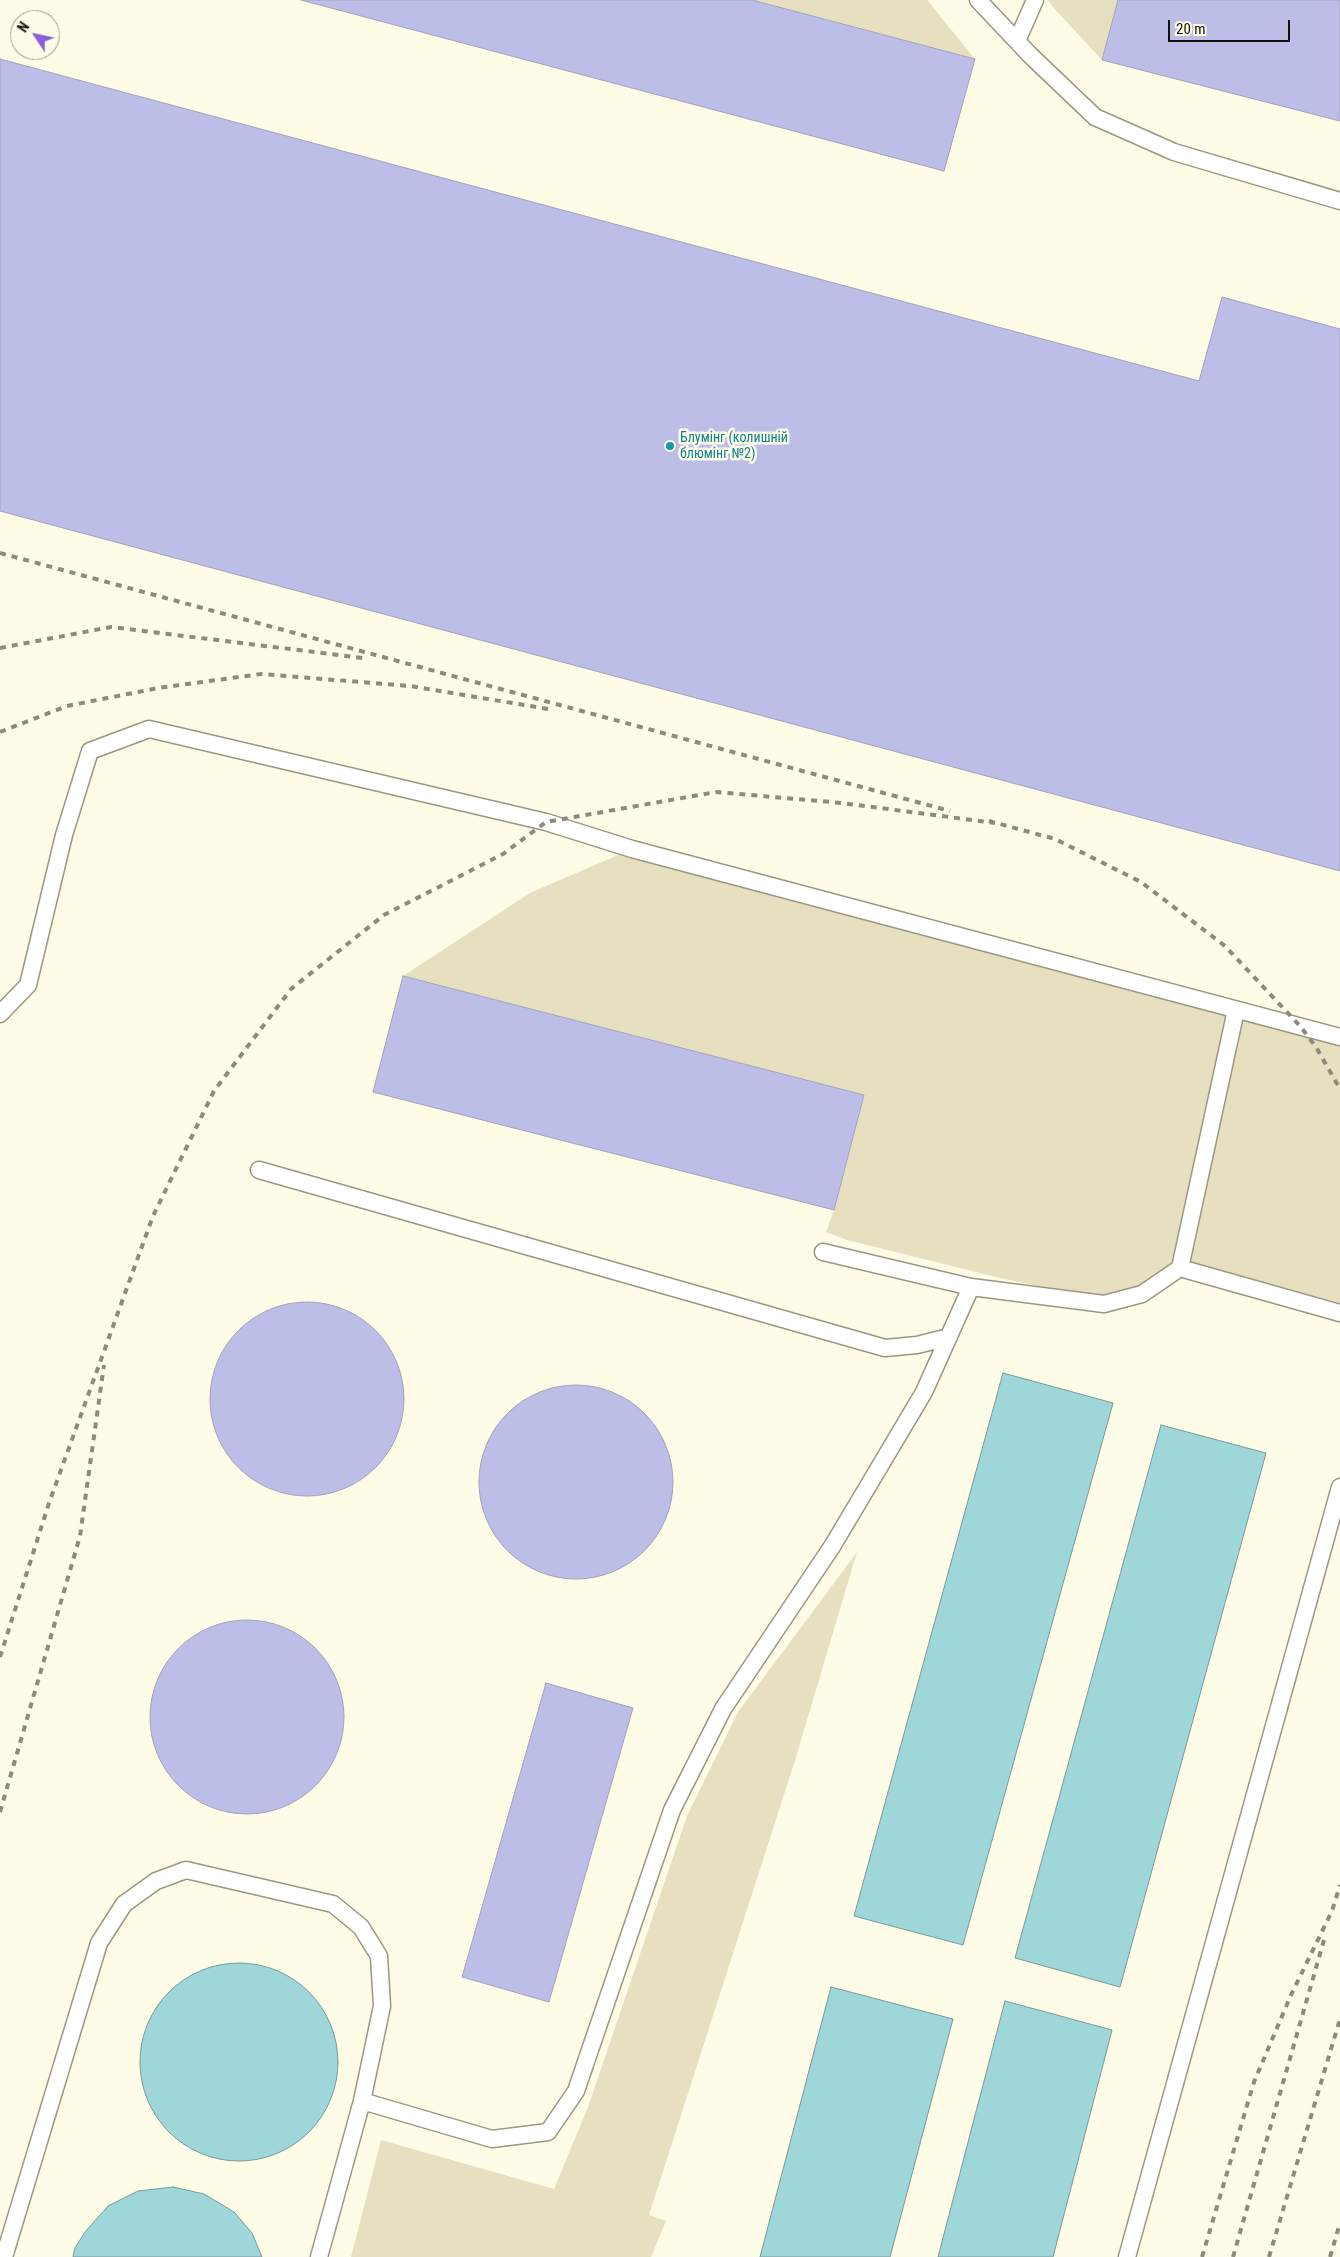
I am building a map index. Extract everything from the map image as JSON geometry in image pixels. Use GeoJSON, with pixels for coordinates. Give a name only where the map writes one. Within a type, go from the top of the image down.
{"type":"FeatureCollection","features":[{"type":"Feature","properties":{"kind":"lane"},"geometry":{"type":"LineString","coordinates":[[978,0],[1016,41],[1095,117],[1174,152],[1340,201]]}},
{"type":"Feature","properties":{"kind":"lane"},"geometry":{"type":"LineString","coordinates":[[1016,41],[1035,0]]}},
{"type":"Feature","properties":{"kind":"lane"},"geometry":{"type":"LineString","coordinates":[[0,1014],[28,984],[64,835],[90,752],[149,729],[546,822],[632,849],[1340,1037]]}},
{"type":"Feature","properties":{"kind":"lane"},"geometry":{"type":"LineString","coordinates":[[823,1252],[971,1287],[1104,1304],[1142,1294],[1180,1268],[1236,1010]]}},
{"type":"Feature","properties":{"kind":"lane"},"geometry":{"type":"LineString","coordinates":[[259,1170],[885,1348],[917,1345],[949,1337]]}},
{"type":"Feature","properties":{"kind":"lane"},"geometry":{"type":"LineString","coordinates":[[1180,1268],[1340,1312]]}},
{"type":"Feature","properties":{"kind":"lane"},"geometry":{"type":"LineString","coordinates":[[362,2102],[492,2138],[548,2132],[576,2091],[672,1810],[714,1726],[723,1709],[833,1546],[924,1392],[971,1287]]}},
{"type":"Feature","properties":{"kind":"lane"},"geometry":{"type":"LineString","coordinates":[[1126,2257],[1340,1488]]}},
{"type":"Feature","properties":{"kind":"lane"},"geometry":{"type":"LineString","coordinates":[[4,2257],[99,1943],[124,1904],[156,1881],[186,1870],[333,1904],[361,1927],[379,1956],[382,2006],[362,2102],[319,2257]]}},
{"type":"Feature","properties":{"kind":"shaded area"},"geometry":{"type":"Polygon","coordinates":[[[752,0],[927,0],[975,59],[752,0]]]}},
{"type":"Feature","properties":{"kind":"shaded area"},"geometry":{"type":"Polygon","coordinates":[[[1048,0],[1118,0],[1102,60],[1053,7],[1048,0]]]}},
{"type":"Feature","properties":{"kind":"shaded area"},"geometry":{"type":"Polygon","coordinates":[[[632,849],[1340,1037],[1340,1313],[1180,1268],[1115,1302],[1000,1278],[847,1240],[826,1232],[834,1210],[864,1095],[403,976],[530,893],[632,849]]]}},
{"type":"Feature","properties":{"kind":"shaded area"},"geometry":{"type":"Polygon","coordinates":[[[857,1552],[796,1757],[649,2215],[666,2221],[651,2257],[351,2257],[381,2140],[554,2189],[588,2107],[687,1816],[738,1712],[857,1552]]]}},
{"type":"Feature","properties":{"kind":"water"},"geometry":{"type":"Polygon","coordinates":[[[1003,1373],[1113,1403],[963,1945],[854,1916],[1003,1373]]]}},
{"type":"Feature","properties":{"kind":"water"},"geometry":{"type":"Polygon","coordinates":[[[1161,1425],[1266,1453],[1120,1987],[1015,1958],[1161,1425]]]}},
{"type":"Feature","properties":{"kind":"water"},"geometry":{"type":"Polygon","coordinates":[[[229,1963],[249,1963],[268,1967],[286,1974],[302,1985],[316,1999],[331,2024],[338,2052],[334,2091],[327,2109],[316,2125],[302,2139],[286,2150],[268,2157],[249,2161],[229,2161],[210,2157],[192,2150],[176,2139],[162,2125],[151,2109],[144,2091],[140,2072],[140,2052],[144,2033],[151,2015],[162,1999],[176,1985],[192,1974],[210,1967],[229,1963]]]}},
{"type":"Feature","properties":{"kind":"water"},"geometry":{"type":"Polygon","coordinates":[[[831,1987],[953,2019],[890,2257],[760,2257],[831,1987]]]}},
{"type":"Feature","properties":{"kind":"water"},"geometry":{"type":"Polygon","coordinates":[[[1005,2001],[1112,2030],[1053,2257],[938,2257],[1005,2001]]]}},
{"type":"Feature","properties":{"kind":"water"},"geometry":{"type":"Polygon","coordinates":[[[173,2187],[204,2194],[234,2212],[252,2233],[262,2257],[73,2257],[75,2248],[85,2232],[108,2206],[138,2191],[173,2187]]]}},
{"type":"Feature","properties":{"kind":"building"},"geometry":{"type":"Polygon","coordinates":[[[301,0],[752,0],[975,59],[944,171],[301,0]]]}},
{"type":"Feature","properties":{"kind":"building"},"geometry":{"type":"Polygon","coordinates":[[[1118,0],[1340,0],[1340,121],[1102,60],[1118,0]]]}},
{"type":"Feature","properties":{"kind":"building","name":"Блумінг (колишній блюмінг №2)"},"geometry":{"type":"Polygon","coordinates":[[[0,59],[1199,381],[1222,297],[1340,329],[1340,871],[0,511],[0,59]]]}},
{"type":"Feature","properties":{"kind":"building"},"geometry":{"type":"Polygon","coordinates":[[[403,976],[864,1095],[834,1210],[373,1092],[403,976]]]}},
{"type":"Feature","properties":{"kind":"building"},"geometry":{"type":"Polygon","coordinates":[[[297,1302],[317,1302],[353,1313],[376,1330],[388,1345],[397,1362],[404,1389],[404,1409],[397,1436],[388,1453],[376,1468],[361,1480],[344,1489],[317,1496],[297,1496],[261,1485],[245,1474],[232,1461],[221,1445],[214,1427],[210,1409],[210,1389],[221,1353],[232,1337],[245,1324],[261,1313],[279,1306],[297,1302]]]}},
{"type":"Feature","properties":{"kind":"building"},"geometry":{"type":"Polygon","coordinates":[[[586,1385],[595,1386],[622,1396],[645,1413],[657,1428],[666,1445],[672,1463],[672,1501],[666,1519],[657,1536],[645,1551],[630,1563],[613,1572],[595,1578],[566,1579],[557,1578],[530,1568],[514,1557],[501,1544],[490,1528],[480,1501],[479,1472],[480,1463],[490,1436],[501,1420],[514,1407],[530,1396],[557,1386],[586,1385]]]}},
{"type":"Feature","properties":{"kind":"building"},"geometry":{"type":"Polygon","coordinates":[[[257,1620],[266,1621],[293,1631],[316,1648],[328,1663],[337,1680],[343,1698],[343,1736],[337,1754],[328,1771],[316,1786],[301,1798],[284,1807],[266,1813],[237,1814],[228,1813],[201,1803],[185,1792],[172,1779],[161,1763],[151,1736],[150,1707],[151,1698],[161,1671],[172,1655],[185,1642],[201,1631],[228,1621],[257,1620]]]}},
{"type":"Feature","properties":{"kind":"building"},"geometry":{"type":"Polygon","coordinates":[[[546,1683],[633,1708],[549,2002],[462,1977],[546,1683]]]}},
{"type":"Feature","properties":{"kind":"railway"},"geometry":{"type":"LineString","coordinates":[[0,553],[950,811]]}},
{"type":"Feature","properties":{"kind":"railway"},"geometry":{"type":"LineString","coordinates":[[0,648],[111,627],[363,658]]}},
{"type":"Feature","properties":{"kind":"railway"},"geometry":{"type":"LineString","coordinates":[[0,732],[67,706],[158,688],[261,674],[410,686],[554,710]]}},
{"type":"Feature","properties":{"kind":"railway"},"geometry":{"type":"LineString","coordinates":[[0,1657],[49,1503],[153,1216],[214,1091],[291,989],[384,915],[503,854],[546,822],[716,792],[842,803],[995,823]]}},
{"type":"Feature","properties":{"kind":"railway"},"geometry":{"type":"LineString","coordinates":[[989,821],[1055,839],[1141,882],[1225,946],[1300,1026],[1316,1047],[1340,1089]]}},
{"type":"Feature","properties":{"kind":"railway"},"geometry":{"type":"LineString","coordinates":[[0,1812],[80,1536],[104,1365]]}},
{"type":"Feature","properties":{"kind":"railway"},"geometry":{"type":"LineString","coordinates":[[1202,2257],[1254,2082],[1291,1995],[1332,1911],[1340,1885]]}},
{"type":"Feature","properties":{"kind":"railway"},"geometry":{"type":"LineString","coordinates":[[1233,2257],[1324,1940]]}},
{"type":"Feature","properties":{"kind":"railway"},"geometry":{"type":"LineString","coordinates":[[1269,2257],[1340,2019]]}},
{"type":"Feature","properties":{"kind":"railway"},"geometry":{"type":"LineString","coordinates":[[1330,2257],[1340,2223]]}},
{"type":"Feature","properties":{"kind":"place","name":"Блумінг (колишній блюмінг №2)"},"geometry":{"type":"Point","coordinates":[670,446]}}]}
